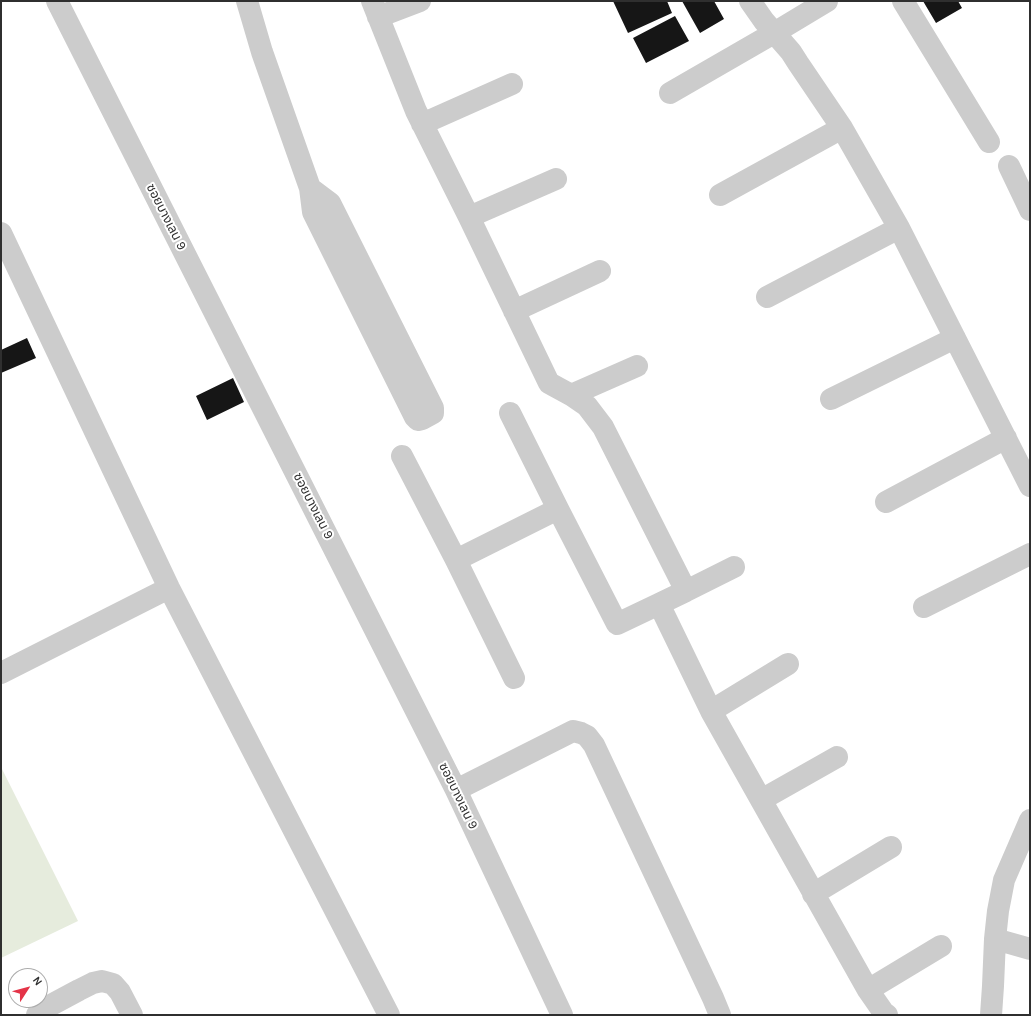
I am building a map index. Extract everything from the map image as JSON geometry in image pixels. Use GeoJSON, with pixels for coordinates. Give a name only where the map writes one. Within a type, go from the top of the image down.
{"type":"FeatureCollection","features":[{"type":"Feature","properties":{"kind":"street","name":"ซอยบางเลน 9"},"geometry":{"type":"LineString","coordinates":[[57,1],[456,790],[562,1015]]}},
{"type":"Feature","properties":{"kind":"street"},"geometry":{"type":"LineString","coordinates":[[247,1],[262,52],[310,188],[313,212],[415,417],[418,420],[422,419],[433,413],[433,408],[330,204],[310,188]]}},
{"type":"Feature","properties":{"kind":"street"},"geometry":{"type":"LineString","coordinates":[[420,1],[375,9],[416,111],[549,383],[587,406],[603,426],[686,591]]}},
{"type":"Feature","properties":{"kind":"street"},"geometry":{"type":"LineString","coordinates":[[750,1],[798,63],[842,128],[899,228],[1030,486]]}},
{"type":"Feature","properties":{"kind":"street"},"geometry":{"type":"LineString","coordinates":[[670,93],[827,1]]}},
{"type":"Feature","properties":{"kind":"street"},"geometry":{"type":"LineString","coordinates":[[903,1],[989,142]]}},
{"type":"Feature","properties":{"kind":"street"},"geometry":{"type":"LineString","coordinates":[[422,124],[512,84]]}},
{"type":"Feature","properties":{"kind":"street"},"geometry":{"type":"LineString","coordinates":[[720,195],[842,128]]}},
{"type":"Feature","properties":{"kind":"street"},"geometry":{"type":"LineString","coordinates":[[1009,166],[1030,210]]}},
{"type":"Feature","properties":{"kind":"street"},"geometry":{"type":"LineString","coordinates":[[469,217],[556,179]]}},
{"type":"Feature","properties":{"kind":"street"},"geometry":{"type":"LineString","coordinates":[[767,297],[899,228]]}},
{"type":"Feature","properties":{"kind":"street"},"geometry":{"type":"LineString","coordinates":[[1,233],[169,588],[389,1015]]}},
{"type":"Feature","properties":{"kind":"street"},"geometry":{"type":"LineString","coordinates":[[514,312],[600,271]]}},
{"type":"Feature","properties":{"kind":"street"},"geometry":{"type":"LineString","coordinates":[[831,398],[955,338]]}},
{"type":"Feature","properties":{"kind":"street"},"geometry":{"type":"LineString","coordinates":[[571,395],[637,366]]}},
{"type":"Feature","properties":{"kind":"street"},"geometry":{"type":"LineString","coordinates":[[510,412],[617,624],[734,567]]}},
{"type":"Feature","properties":{"kind":"street"},"geometry":{"type":"LineString","coordinates":[[886,502],[1006,438]]}},
{"type":"Feature","properties":{"kind":"street"},"geometry":{"type":"LineString","coordinates":[[402,456],[456,560],[514,678]]}},
{"type":"Feature","properties":{"kind":"street"},"geometry":{"type":"LineString","coordinates":[[456,560],[558,509]]}},
{"type":"Feature","properties":{"kind":"street"},"geometry":{"type":"LineString","coordinates":[[924,607],[1030,554]]}},
{"type":"Feature","properties":{"kind":"street"},"geometry":{"type":"LineString","coordinates":[[1,673],[169,588]]}},
{"type":"Feature","properties":{"kind":"street"},"geometry":{"type":"LineString","coordinates":[[659,604],[711,711],[868,990],[887,1015]]}},
{"type":"Feature","properties":{"kind":"street"},"geometry":{"type":"LineString","coordinates":[[711,711],[788,664]]}},
{"type":"Feature","properties":{"kind":"street"},"geometry":{"type":"LineString","coordinates":[[456,790],[573,731],[587,736],[594,745],[720,1015]]}},
{"type":"Feature","properties":{"kind":"street"},"geometry":{"type":"LineString","coordinates":[[761,800],[837,757]]}},
{"type":"Feature","properties":{"kind":"street"},"geometry":{"type":"LineString","coordinates":[[991,1015],[995,939],[998,911],[1004,880],[1030,822]]}},
{"type":"Feature","properties":{"kind":"street"},"geometry":{"type":"LineString","coordinates":[[813,894],[891,847]]}},
{"type":"Feature","properties":{"kind":"street"},"geometry":{"type":"LineString","coordinates":[[995,939],[1030,950]]}},
{"type":"Feature","properties":{"kind":"street"},"geometry":{"type":"LineString","coordinates":[[868,990],[941,946]]}},
{"type":"Feature","properties":{"kind":"street"},"geometry":{"type":"LineString","coordinates":[[37,1015],[51,1005],[79,990],[93,983],[102,981],[112,984],[120,992],[132,1015]]}},
{"type":"Feature","properties":{"kind":"green space"},"geometry":{"type":"Polygon","coordinates":[[[1,767],[78,921],[1,958],[1,767]]]}},
{"type":"Feature","properties":{"kind":"building"},"geometry":{"type":"Polygon","coordinates":[[[613,1],[667,1],[672,13],[628,33],[613,1]]]}},
{"type":"Feature","properties":{"kind":"building"},"geometry":{"type":"Polygon","coordinates":[[[682,1],[714,1],[724,19],[700,33],[682,1]]]}},
{"type":"Feature","properties":{"kind":"building"},"geometry":{"type":"Polygon","coordinates":[[[923,1],[958,1],[962,8],[936,23],[923,1]]]}},
{"type":"Feature","properties":{"kind":"building"},"geometry":{"type":"Polygon","coordinates":[[[675,16],[689,41],[646,63],[633,38],[675,16]]]}},
{"type":"Feature","properties":{"kind":"building"},"geometry":{"type":"Polygon","coordinates":[[[27,338],[36,358],[1,373],[1,350],[27,338]]]}},
{"type":"Feature","properties":{"kind":"building"},"geometry":{"type":"Polygon","coordinates":[[[233,378],[244,402],[207,420],[196,396],[233,378]]]}}]}
